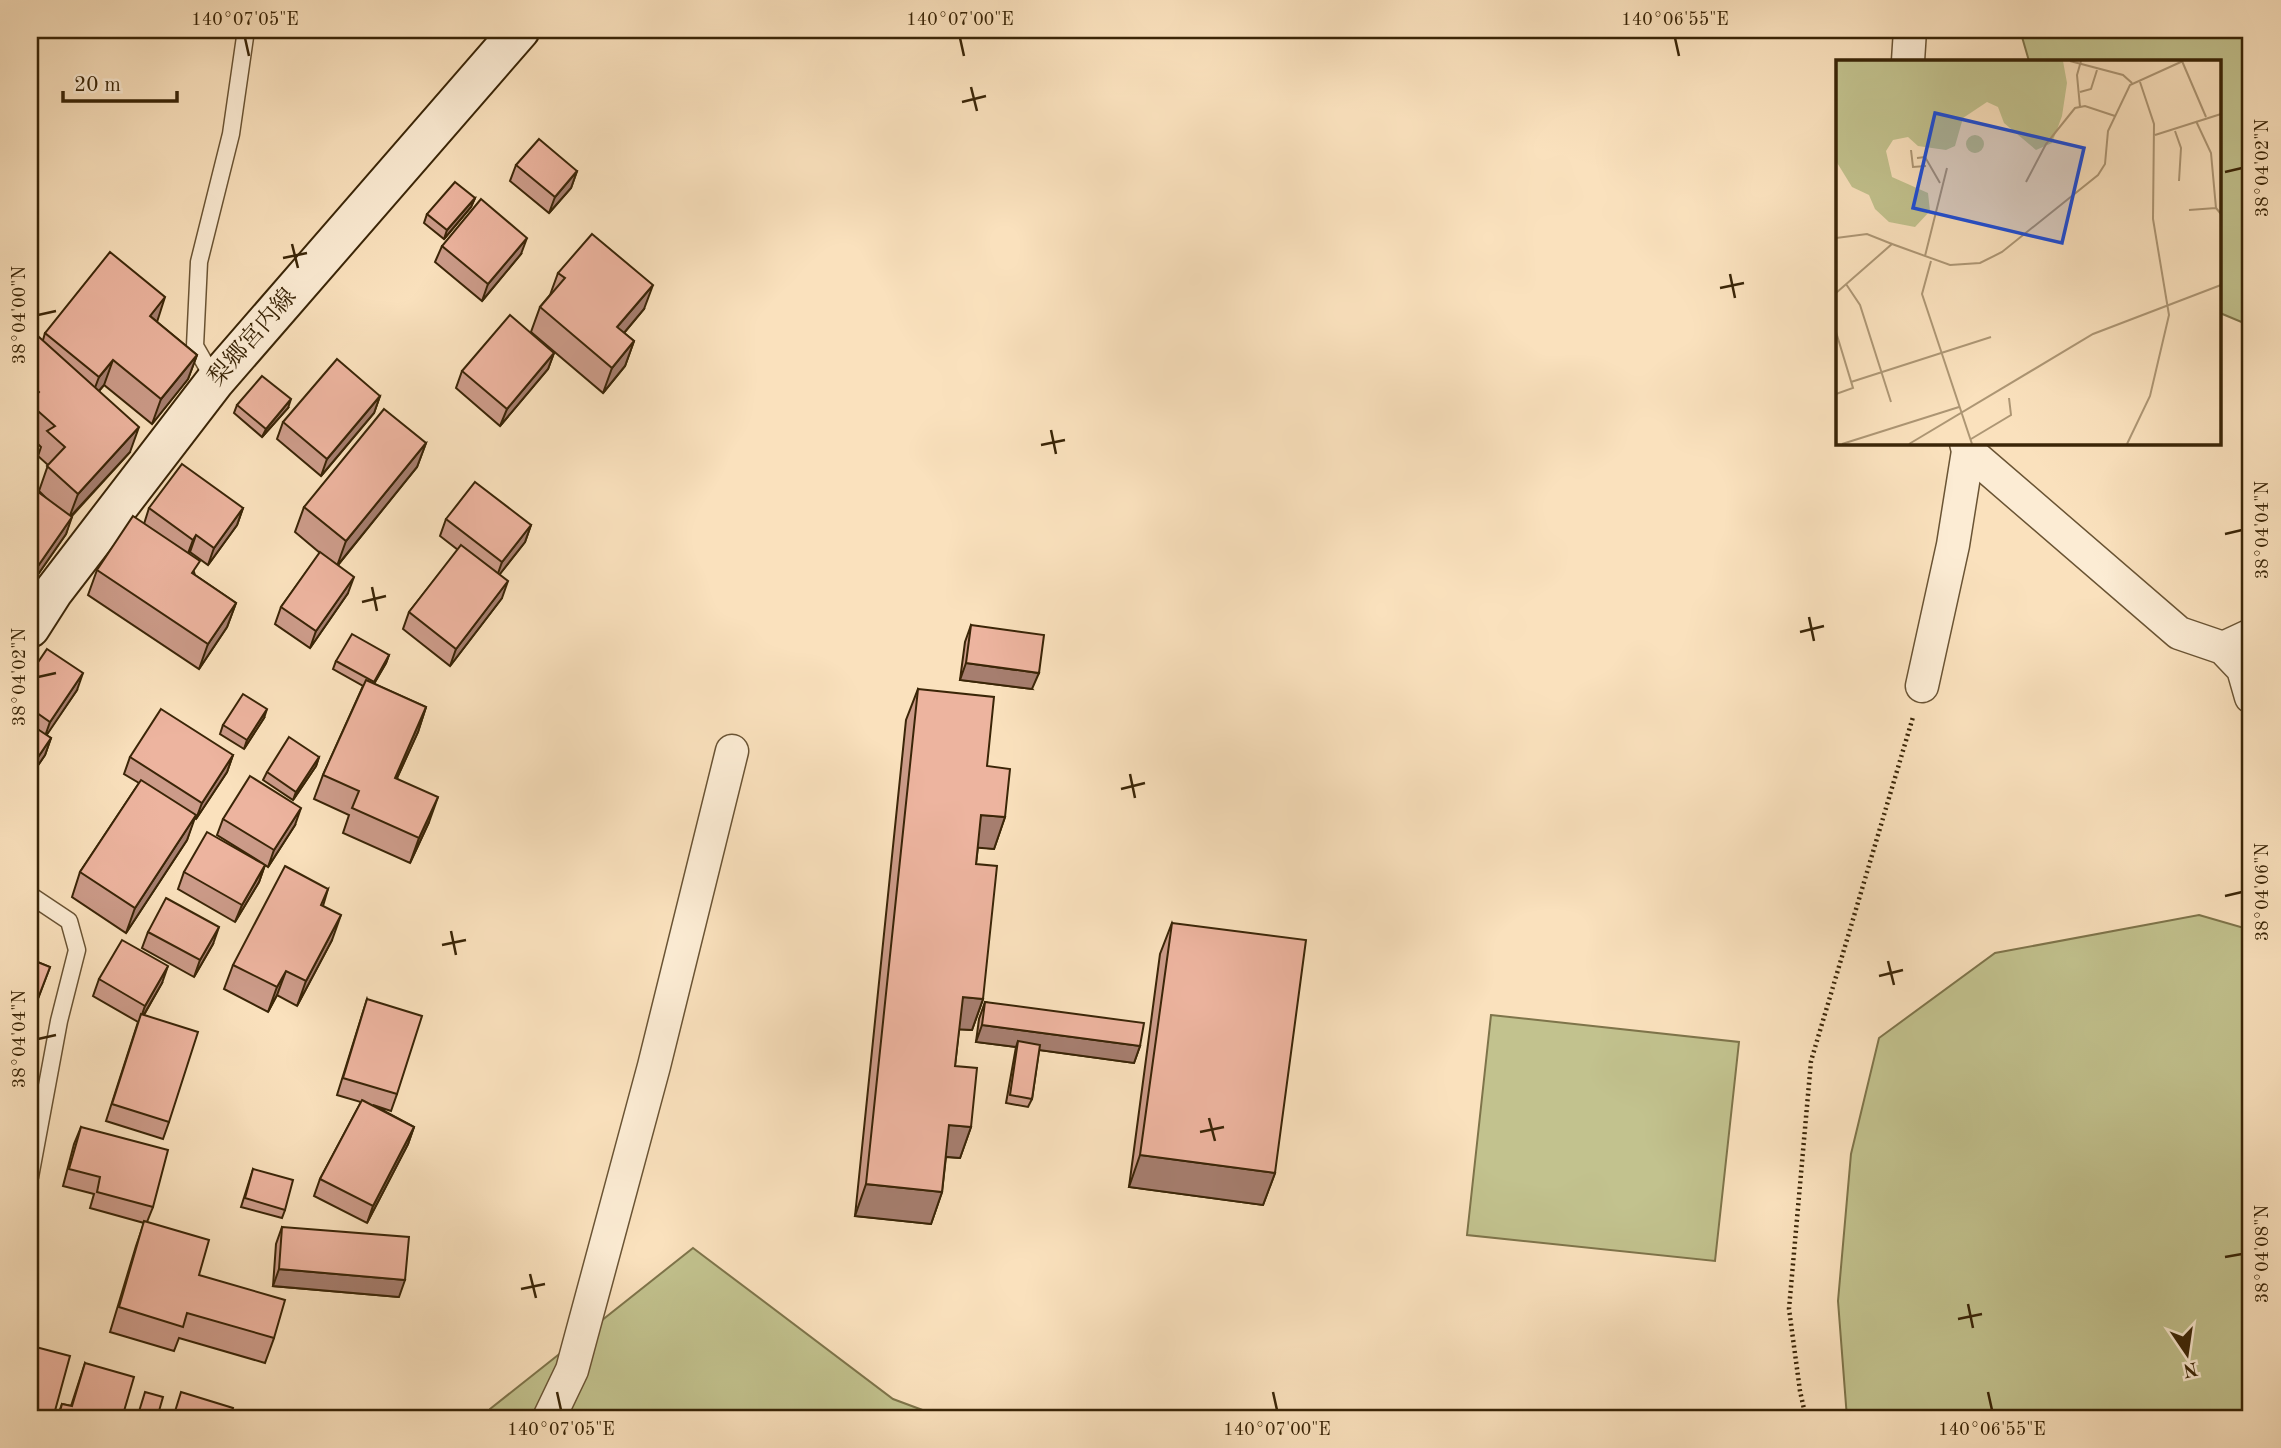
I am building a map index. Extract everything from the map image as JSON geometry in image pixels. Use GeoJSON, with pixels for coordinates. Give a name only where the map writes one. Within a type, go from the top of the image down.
{"type":"FeatureCollection","features":[{"type":"Feature","properties":{"kind":"main road","name":"梨郷宮内線"},"geometry":{"type":"LineString","coordinates":[[30,628],[53,593],[215,381],[520,30]]}},
{"type":"Feature","properties":{"kind":"street"},"geometry":{"type":"LineString","coordinates":[[1908,60],[1910,30]]}},
{"type":"Feature","properties":{"kind":"street"},"geometry":{"type":"LineString","coordinates":[[1967,447],[2179,633],[2223,648],[2243,669],[2251,697]]}},
{"type":"Feature","properties":{"kind":"street"},"geometry":{"type":"LineString","coordinates":[[1922,686],[1953,545],[1967,447]]}},
{"type":"Feature","properties":{"kind":"street"},"geometry":{"type":"LineString","coordinates":[[2223,648],[2251,635]]}},
{"type":"Feature","properties":{"kind":"street"},"geometry":{"type":"LineString","coordinates":[[549,1418],[572,1370],[654,1066],[732,751]]}},
{"type":"Feature","properties":{"kind":"lane"},"geometry":{"type":"LineString","coordinates":[[215,381],[195,346],[199,262],[231,134],[246,30]]}},
{"type":"Feature","properties":{"kind":"lane"},"geometry":{"type":"LineString","coordinates":[[30,895],[69,922],[77,950],[60,1021],[30,1177]]}},
{"type":"Feature","properties":{"kind":"path"},"geometry":{"type":"LineString","coordinates":[[1806,1418],[1789,1309],[1811,1061],[1922,686]]}},
{"type":"Feature","properties":{"kind":"green space"},"geometry":{"type":"Polygon","coordinates":[[[2020,30],[2251,30],[2251,326],[2222,314],[2222,60],[2029,60],[2020,30]]]}},
{"type":"Feature","properties":{"kind":"green space"},"geometry":{"type":"Polygon","coordinates":[[[2199,915],[2251,930],[2251,1418],[1847,1418],[1838,1301],[1851,1154],[1879,1038],[1995,953],[2199,915]]]}},
{"type":"Feature","properties":{"kind":"green space"},"geometry":{"type":"Polygon","coordinates":[[[1491,1015],[1739,1042],[1715,1261],[1467,1235],[1491,1015]]]}},
{"type":"Feature","properties":{"kind":"green space"},"geometry":{"type":"Polygon","coordinates":[[[693,1248],[893,1399],[944,1418],[489,1418],[490,1409],[693,1248]]]}},
{"type":"Feature","properties":{"kind":"building"},"geometry":{"type":"Polygon","coordinates":[[[539,139],[577,171],[555,197],[516,165],[539,139]]]}},
{"type":"Feature","properties":{"kind":"building"},"geometry":{"type":"Polygon","coordinates":[[[455,182],[475,198],[447,230],[427,214],[455,182]]]}},
{"type":"Feature","properties":{"kind":"building"},"geometry":{"type":"Polygon","coordinates":[[[481,199],[527,238],[488,284],[442,246],[481,199]]]}},
{"type":"Feature","properties":{"kind":"building"},"geometry":{"type":"Polygon","coordinates":[[[592,234],[653,285],[617,327],[634,341],[612,368],[540,307],[565,278],[558,273],[592,234]]]}},
{"type":"Feature","properties":{"kind":"building"},"geometry":{"type":"Polygon","coordinates":[[[110,252],[165,297],[150,316],[197,355],[161,399],[113,360],[99,377],[45,333],[110,252]]]}},
{"type":"Feature","properties":{"kind":"building"},"geometry":{"type":"Polygon","coordinates":[[[510,315],[554,353],[507,409],[462,371],[510,315]]]}},
{"type":"Feature","properties":{"kind":"building"},"geometry":{"type":"Polygon","coordinates":[[[39,337],[139,427],[78,494],[47,466],[65,447],[47,431],[55,426],[30,404],[39,392],[30,383],[30,347],[39,337]]]}},
{"type":"Feature","properties":{"kind":"building"},"geometry":{"type":"Polygon","coordinates":[[[337,359],[380,396],[327,459],[283,422],[337,359]]]}},
{"type":"Feature","properties":{"kind":"building"},"geometry":{"type":"Polygon","coordinates":[[[262,376],[291,399],[266,429],[237,405],[262,376]]]}},
{"type":"Feature","properties":{"kind":"building"},"geometry":{"type":"Polygon","coordinates":[[[384,409],[426,443],[346,541],[304,507],[384,409]]]}},
{"type":"Feature","properties":{"kind":"building"},"geometry":{"type":"Polygon","coordinates":[[[182,464],[243,508],[214,548],[196,535],[193,540],[149,508],[182,464]]]}},
{"type":"Feature","properties":{"kind":"building"},"geometry":{"type":"Polygon","coordinates":[[[475,482],[531,525],[502,562],[446,519],[475,482]]]}},
{"type":"Feature","properties":{"kind":"building"},"geometry":{"type":"Polygon","coordinates":[[[30,486],[72,517],[38,566],[30,560],[30,486]]]}},
{"type":"Feature","properties":{"kind":"building"},"geometry":{"type":"Polygon","coordinates":[[[133,516],[200,561],[192,573],[236,603],[208,644],[97,570],[133,516]]]}},
{"type":"Feature","properties":{"kind":"building"},"geometry":{"type":"Polygon","coordinates":[[[461,545],[508,581],[456,649],[409,612],[461,545]]]}},
{"type":"Feature","properties":{"kind":"building"},"geometry":{"type":"Polygon","coordinates":[[[320,552],[354,577],[316,631],[281,607],[320,552]]]}},
{"type":"Feature","properties":{"kind":"building"},"geometry":{"type":"Polygon","coordinates":[[[971,625],[1044,635],[1039,673],[966,663],[971,625]]]}},
{"type":"Feature","properties":{"kind":"building"},"geometry":{"type":"Polygon","coordinates":[[[352,634],[389,655],[374,682],[336,661],[352,634]]]}},
{"type":"Feature","properties":{"kind":"building"},"geometry":{"type":"Polygon","coordinates":[[[47,649],[83,673],[50,722],[30,708],[30,674],[47,649]]]}},
{"type":"Feature","properties":{"kind":"building"},"geometry":{"type":"Polygon","coordinates":[[[366,680],[426,707],[395,778],[438,797],[419,838],[352,808],[359,791],[323,775],[366,680]]]}},
{"type":"Feature","properties":{"kind":"building"},"geometry":{"type":"Polygon","coordinates":[[[918,689],[994,697],[987,766],[1010,769],[1005,817],[981,815],[976,864],[997,866],[983,999],[963,997],[955,1066],[977,1068],[971,1127],[949,1125],[942,1192],[866,1184],[918,689]]]}},
{"type":"Feature","properties":{"kind":"building"},"geometry":{"type":"Polygon","coordinates":[[[243,694],[267,709],[247,740],[223,725],[243,694]]]}},
{"type":"Feature","properties":{"kind":"building"},"geometry":{"type":"Polygon","coordinates":[[[161,709],[233,755],[202,803],[130,757],[161,709]]]}},
{"type":"Feature","properties":{"kind":"building"},"geometry":{"type":"Polygon","coordinates":[[[30,724],[51,738],[30,769],[30,724]]]}},
{"type":"Feature","properties":{"kind":"building"},"geometry":{"type":"Polygon","coordinates":[[[289,737],[319,757],[296,792],[267,772],[289,737]]]}},
{"type":"Feature","properties":{"kind":"building"},"geometry":{"type":"Polygon","coordinates":[[[250,776],[301,808],[274,850],[223,819],[250,776]]]}},
{"type":"Feature","properties":{"kind":"building"},"geometry":{"type":"Polygon","coordinates":[[[141,780],[196,815],[135,908],[80,872],[141,780]]]}},
{"type":"Feature","properties":{"kind":"building"},"geometry":{"type":"Polygon","coordinates":[[[207,832],[265,865],[242,905],[184,872],[207,832]]]}},
{"type":"Feature","properties":{"kind":"building"},"geometry":{"type":"Polygon","coordinates":[[[285,866],[328,889],[321,905],[341,915],[306,981],[286,971],[277,987],[233,965],[285,866]]]}},
{"type":"Feature","properties":{"kind":"building"},"geometry":{"type":"Polygon","coordinates":[[[166,898],[219,927],[200,960],[148,932],[166,898]]]}},
{"type":"Feature","properties":{"kind":"building"},"geometry":{"type":"Polygon","coordinates":[[[1172,923],[1306,940],[1275,1173],[1140,1155],[1172,923]]]}},
{"type":"Feature","properties":{"kind":"building"},"geometry":{"type":"Polygon","coordinates":[[[122,940],[168,966],[145,1006],[99,979],[122,940]]]}},
{"type":"Feature","properties":{"kind":"building"},"geometry":{"type":"Polygon","coordinates":[[[30,959],[50,967],[35,1006],[30,1004],[30,959]]]}},
{"type":"Feature","properties":{"kind":"building"},"geometry":{"type":"Polygon","coordinates":[[[367,999],[422,1016],[397,1094],[343,1078],[367,999]]]}},
{"type":"Feature","properties":{"kind":"building"},"geometry":{"type":"Polygon","coordinates":[[[985,1002],[1144,1023],[1140,1046],[982,1025],[985,1002]]]}},
{"type":"Feature","properties":{"kind":"building"},"geometry":{"type":"Polygon","coordinates":[[[141,1014],[198,1032],[169,1122],[112,1104],[141,1014]]]}},
{"type":"Feature","properties":{"kind":"building"},"geometry":{"type":"Polygon","coordinates":[[[1018,1041],[1040,1045],[1032,1099],[1010,1095],[1018,1041]]]}},
{"type":"Feature","properties":{"kind":"building"},"geometry":{"type":"Polygon","coordinates":[[[362,1100],[414,1127],[373,1206],[320,1179],[362,1100]]]}},
{"type":"Feature","properties":{"kind":"building"},"geometry":{"type":"Polygon","coordinates":[[[81,1127],[168,1150],[153,1207],[97,1192],[100,1177],[69,1169],[81,1127]]]}},
{"type":"Feature","properties":{"kind":"building"},"geometry":{"type":"Polygon","coordinates":[[[253,1169],[293,1180],[285,1210],[245,1198],[253,1169]]]}},
{"type":"Feature","properties":{"kind":"building"},"geometry":{"type":"Polygon","coordinates":[[[144,1221],[209,1240],[199,1275],[285,1300],[274,1338],[187,1313],[183,1327],[119,1307],[144,1221]]]}},
{"type":"Feature","properties":{"kind":"building"},"geometry":{"type":"Polygon","coordinates":[[[282,1227],[409,1237],[405,1280],[279,1269],[282,1227]]]}},
{"type":"Feature","properties":{"kind":"building"},"geometry":{"type":"Polygon","coordinates":[[[32,1346],[70,1356],[53,1418],[30,1418],[32,1346]]]}},
{"type":"Feature","properties":{"kind":"building"},"geometry":{"type":"Polygon","coordinates":[[[85,1363],[134,1377],[122,1418],[58,1418],[62,1404],[72,1406],[85,1363]]]}},
{"type":"Feature","properties":{"kind":"building"},"geometry":{"type":"Polygon","coordinates":[[[145,1392],[163,1397],[157,1418],[137,1418],[145,1392]]]}},
{"type":"Feature","properties":{"kind":"building"},"geometry":{"type":"Polygon","coordinates":[[[181,1392],[233,1408],[230,1418],[173,1418],[181,1392]]]}}]}
